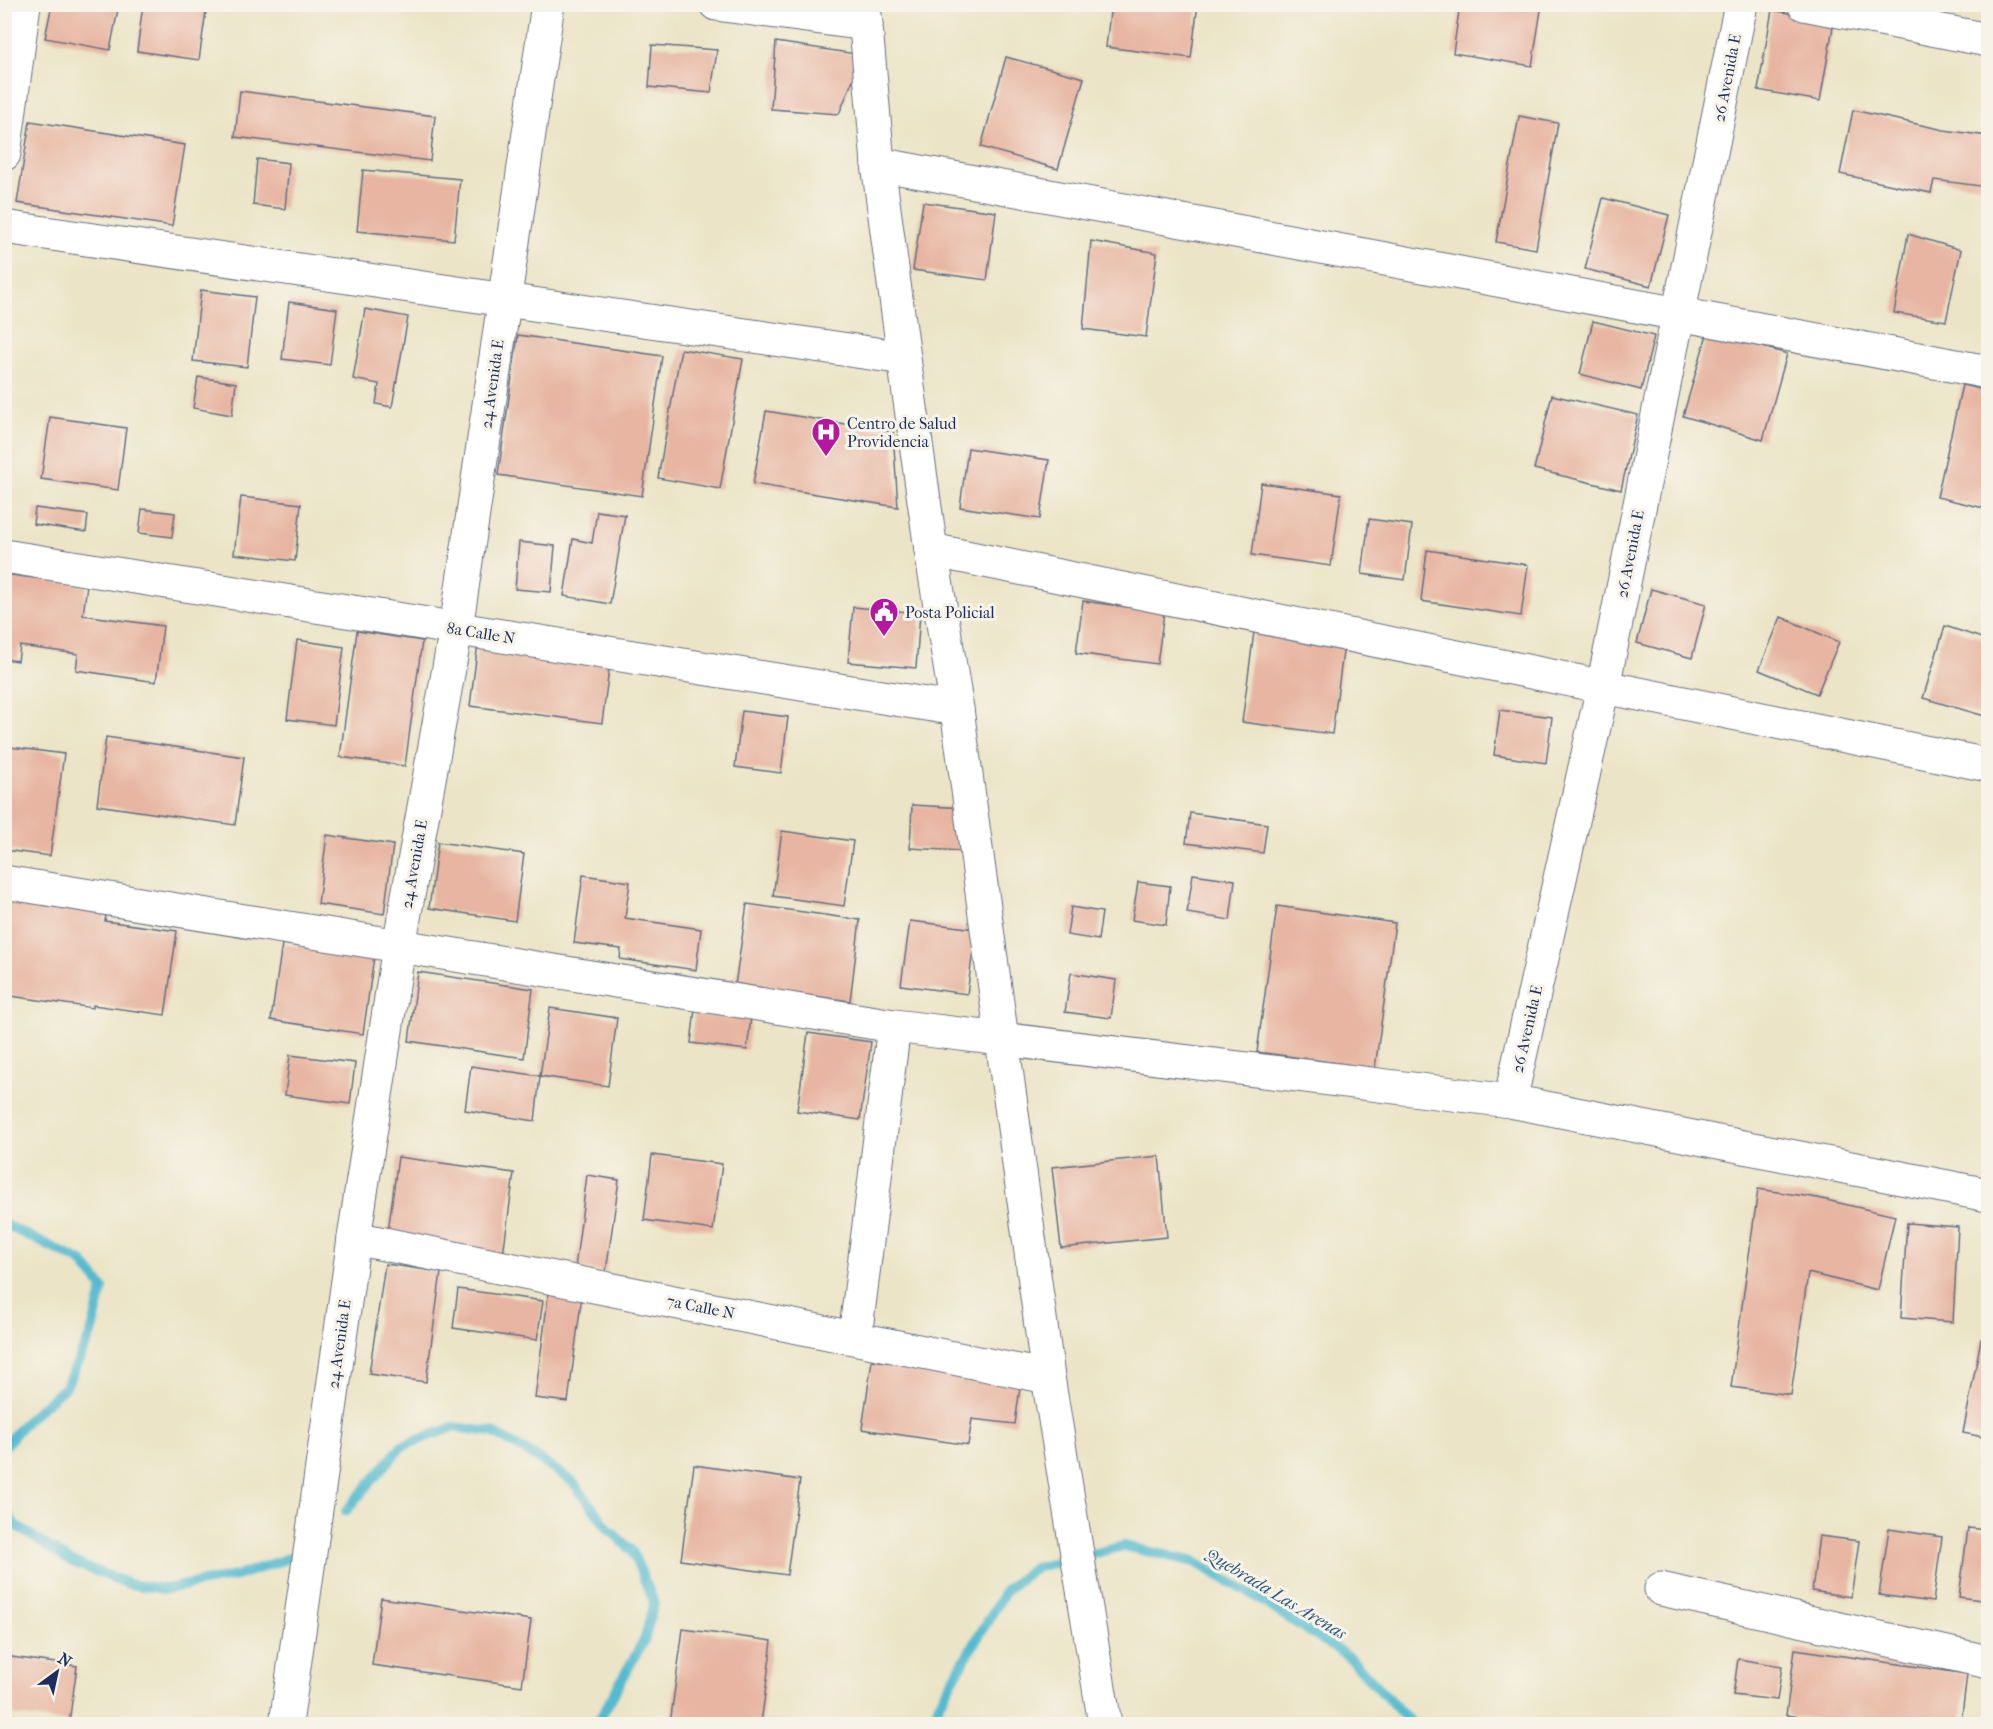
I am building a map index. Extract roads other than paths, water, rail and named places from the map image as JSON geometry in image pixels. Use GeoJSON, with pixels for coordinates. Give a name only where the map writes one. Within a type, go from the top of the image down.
{"type":"FeatureCollection","features":[{"type":"Feature","properties":{"kind":"street"},"geometry":{"type":"LineString","coordinates":[[4,154],[24,4]]}},
{"type":"Feature","properties":{"kind":"street","name":"24 Avenida E"},"geometry":{"type":"LineString","coordinates":[[286,1725],[354,1238],[399,946],[456,629],[548,4]]}},
{"type":"Feature","properties":{"kind":"street"},"geometry":{"type":"LineString","coordinates":[[716,4],[865,14],[878,164],[904,358],[931,550],[957,709],[1048,1377],[1105,1725]]}},
{"type":"Feature","properties":{"kind":"street","name":"26 Avenida E"},"geometry":{"type":"LineString","coordinates":[[1510,1101],[1604,687],[1741,4]]}},
{"type":"Feature","properties":{"kind":"street"},"geometry":{"type":"LineString","coordinates":[[1804,4],[1989,40]]}},
{"type":"Feature","properties":{"kind":"street"},"geometry":{"type":"LineString","coordinates":[[878,164],[1989,372]]}},
{"type":"Feature","properties":{"kind":"street"},"geometry":{"type":"LineString","coordinates":[[4,227],[904,358]]}},
{"type":"Feature","properties":{"kind":"street"},"geometry":{"type":"LineString","coordinates":[[931,550],[1989,765]]}},
{"type":"Feature","properties":{"kind":"street","name":"8a Calle N"},"geometry":{"type":"LineString","coordinates":[[4,556],[957,709]]}},
{"type":"Feature","properties":{"kind":"street"},"geometry":{"type":"LineString","coordinates":[[4,882],[894,1026],[1510,1101],[1989,1195]]}},
{"type":"Feature","properties":{"kind":"street"},"geometry":{"type":"LineString","coordinates":[[855,1337],[894,1026]]}},
{"type":"Feature","properties":{"kind":"street","name":"7a Calle N"},"geometry":{"type":"LineString","coordinates":[[354,1238],[1048,1377]]}},
{"type":"Feature","properties":{"kind":"street"},"geometry":{"type":"LineString","coordinates":[[1661,1589],[1989,1662]]}},
{"type":"Feature","properties":{"kind":"waterway","name":"Quebrada Las Arenas"},"geometry":{"type":"LineString","coordinates":[[4,1224],[82,1262],[103,1288],[91,1334],[66,1386],[26,1421],[4,1447]]}},
{"type":"Feature","properties":{"kind":"waterway","name":"Quebrada Las Arenas"},"geometry":{"type":"LineString","coordinates":[[346,1511],[402,1446],[453,1427],[492,1432],[573,1482],[608,1528],[632,1551],[654,1602],[645,1638],[597,1724]]}},
{"type":"Feature","properties":{"kind":"waterway","name":"Quebrada Las Arenas"},"geometry":{"type":"LineString","coordinates":[[4,1508],[15,1525],[70,1561],[129,1584],[165,1589],[236,1576],[292,1557]]}},
{"type":"Feature","properties":{"kind":"waterway","name":"Quebrada Las Arenas"},"geometry":{"type":"LineString","coordinates":[[934,1724],[939,1703],[1006,1590],[1034,1568],[1124,1546],[1195,1562],[1256,1597],[1350,1658],[1412,1724]]}},
{"type":"Feature","properties":{"kind":"place","name":"Centro de Salud Providencia"},"geometry":{"type":"Point","coordinates":[826,458]}},
{"type":"Feature","properties":{"kind":"place","name":"Posta Policial"},"geometry":{"type":"Point","coordinates":[884,638]}}]}
